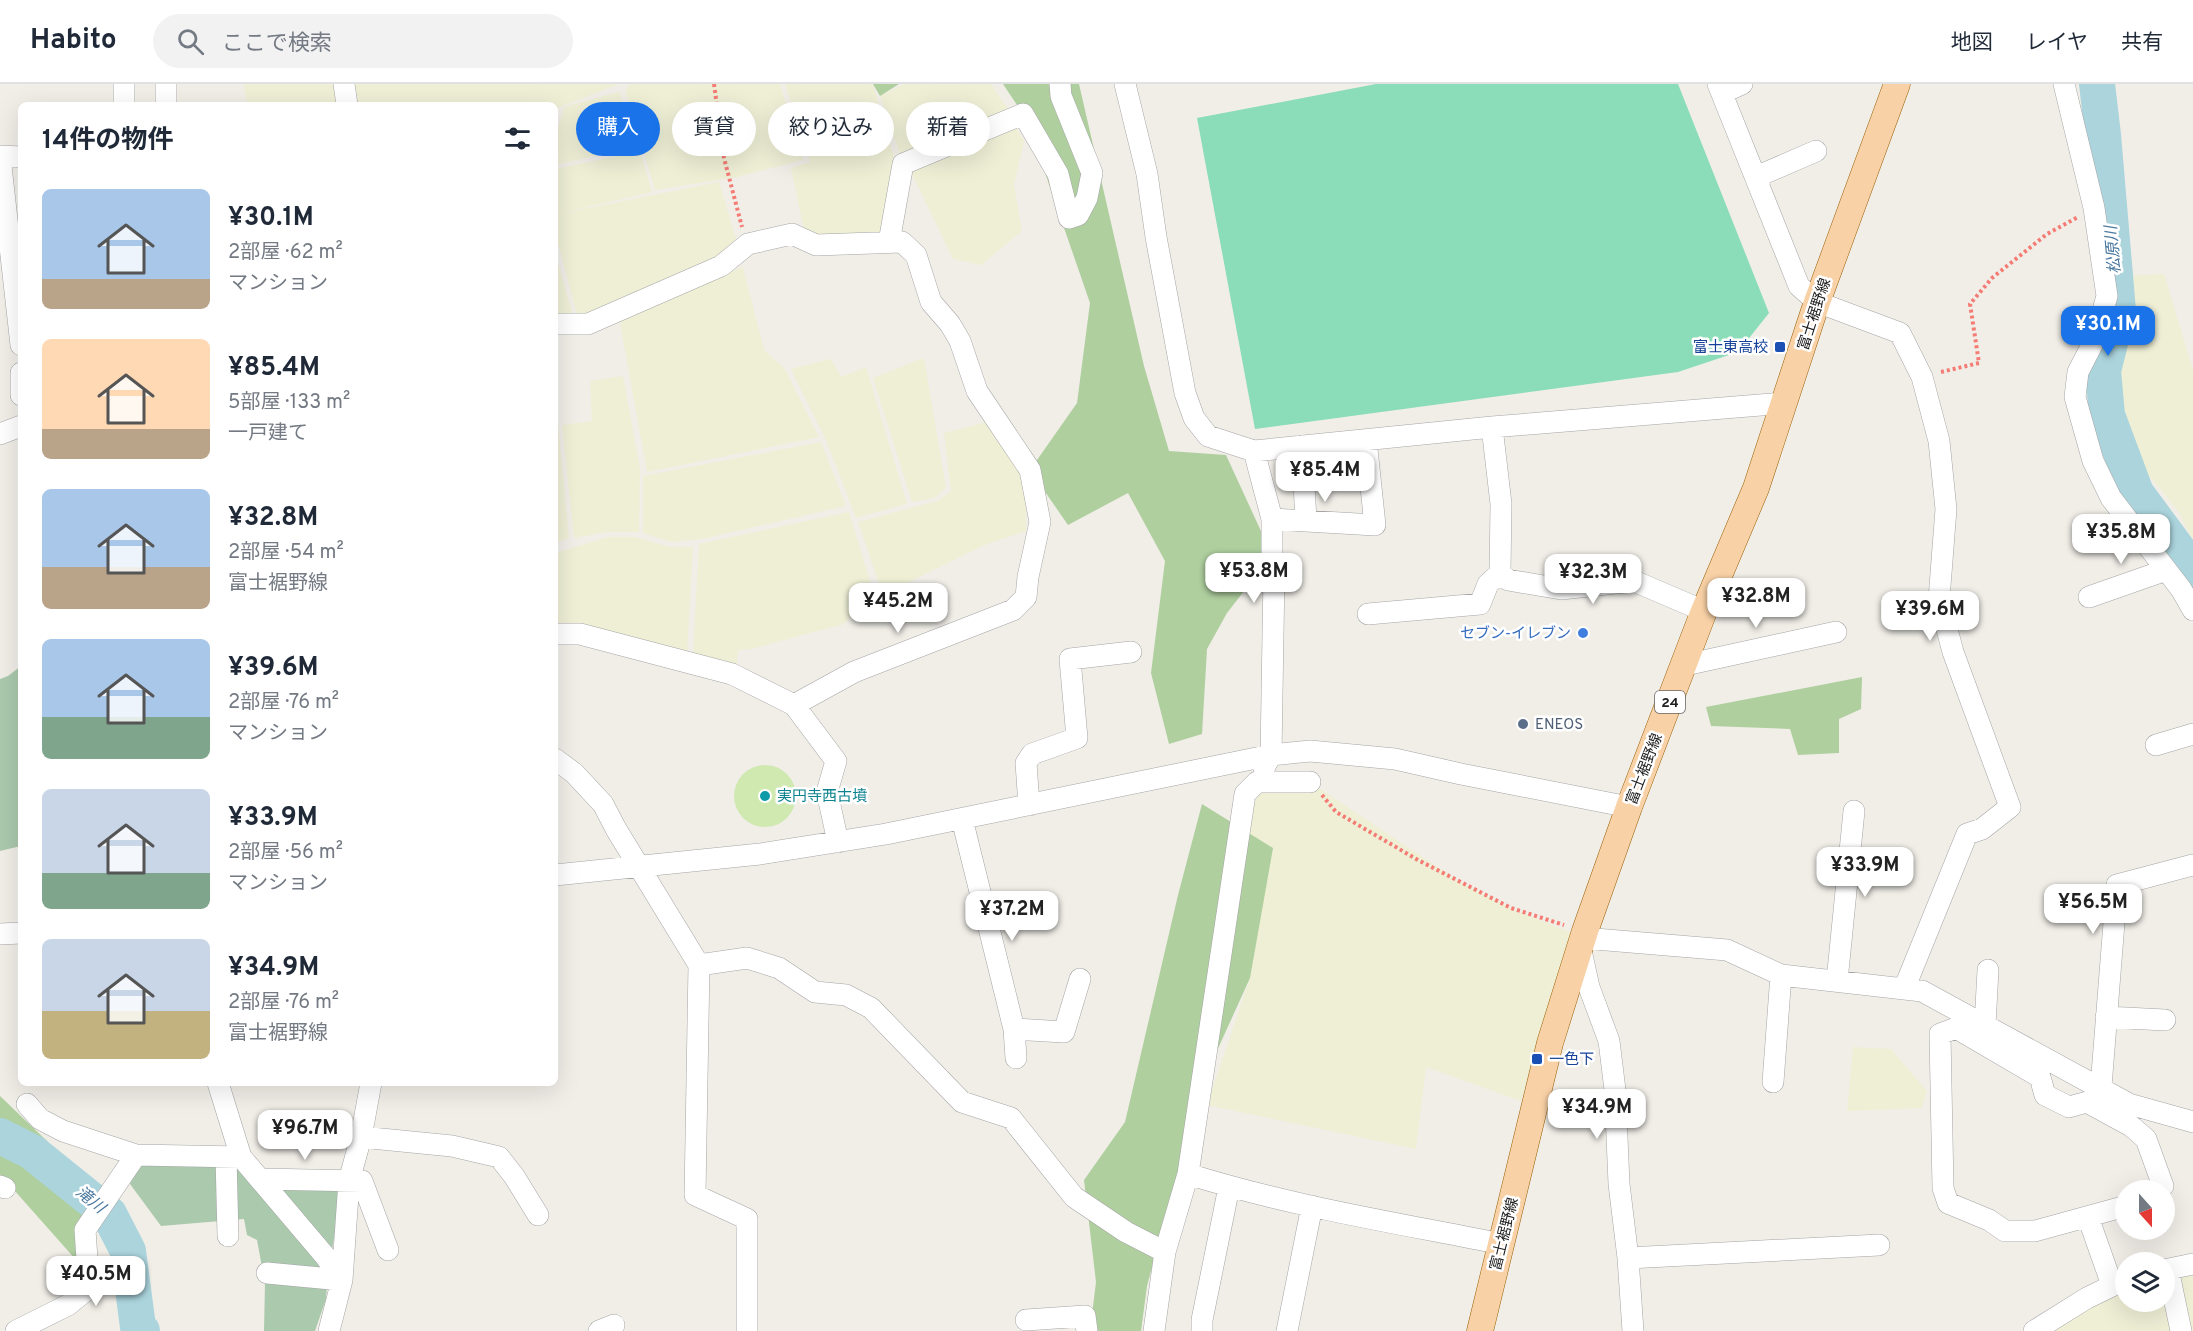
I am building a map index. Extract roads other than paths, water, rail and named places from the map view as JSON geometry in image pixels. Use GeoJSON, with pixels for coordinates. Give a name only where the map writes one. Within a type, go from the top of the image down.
{"type":"FeatureCollection","features":[{"type":"Feature","properties":{"kind":"main road","name":"富士裾野線"},"geometry":{"type":"LineString","coordinates":[[1480,1331],[1550,1043],[1582,938],[1704,611],[1756,488],[1817,302],[1897,84]]}},
{"type":"Feature","properties":{"kind":"street"},"geometry":{"type":"LineString","coordinates":[[124,84],[124,102]]}},
{"type":"Feature","properties":{"kind":"street"},"geometry":{"type":"LineString","coordinates":[[166,84],[166,102]]}},
{"type":"Feature","properties":{"kind":"street"},"geometry":{"type":"LineString","coordinates":[[344,84],[346,102]]}},
{"type":"Feature","properties":{"kind":"street"},"geometry":{"type":"LineString","coordinates":[[889,242],[903,164],[1023,114],[1058,174],[1069,218],[1078,215],[1087,198],[1092,173],[1061,96],[1060,84]]}},
{"type":"Feature","properties":{"kind":"street"},"geometry":{"type":"LineString","coordinates":[[1125,84],[1147,174],[1156,237],[1185,393],[1194,418],[1208,436],[1254,451],[1492,427],[1785,403]]}},
{"type":"Feature","properties":{"kind":"street"},"geometry":{"type":"LineString","coordinates":[[1742,84],[1720,88],[1799,286],[1817,302],[1900,333],[1922,377],[1939,441],[1946,509],[1939,599],[1953,652],[2010,807],[1982,829],[1967,834],[1904,989]]}},
{"type":"Feature","properties":{"kind":"street"},"geometry":{"type":"LineString","coordinates":[[2064,84],[2094,208],[2107,296],[2096,339],[2078,372],[2075,397],[2093,461],[2111,498],[2181,589],[2193,610]]}},
{"type":"Feature","properties":{"kind":"street"},"geometry":{"type":"LineString","coordinates":[[1756,177],[1816,150]]}},
{"type":"Feature","properties":{"kind":"street"},"geometry":{"type":"LineString","coordinates":[[18,157],[0,157],[18,318]]}},
{"type":"Feature","properties":{"kind":"street"},"geometry":{"type":"LineString","coordinates":[[558,324],[588,324],[721,266],[747,245],[792,234],[816,245],[902,242],[916,255],[932,302],[960,341],[977,391],[1030,470],[1040,522],[1026,597],[1013,610],[854,672],[794,705]]}},
{"type":"Feature","properties":{"kind":"street"},"geometry":{"type":"LineString","coordinates":[[0,434],[18,427]]}},
{"type":"Feature","properties":{"kind":"street"},"geometry":{"type":"LineString","coordinates":[[1368,614],[1480,604],[1488,584],[1500,573],[1501,504],[1492,427]]}},
{"type":"Feature","properties":{"kind":"street"},"geometry":{"type":"LineString","coordinates":[[1272,519],[1376,525],[1366,440]]}},
{"type":"Feature","properties":{"kind":"street"},"geometry":{"type":"LineString","coordinates":[[1302,446],[1305,521]]}},
{"type":"Feature","properties":{"kind":"street"},"geometry":{"type":"LineString","coordinates":[[1154,1331],[1165,1252],[1188,1174],[1245,794],[1257,782],[1270,755],[1274,574],[1272,519],[1254,451]]}},
{"type":"Feature","properties":{"kind":"street"},"geometry":{"type":"LineString","coordinates":[[2089,597],[2166,570]]}},
{"type":"Feature","properties":{"kind":"street"},"geometry":{"type":"LineString","coordinates":[[1500,573],[1508,580],[1561,589],[1634,581],[1704,611]]}},
{"type":"Feature","properties":{"kind":"street"},"geometry":{"type":"LineString","coordinates":[[1685,665],[1836,632]]}},
{"type":"Feature","properties":{"kind":"street"},"geometry":{"type":"LineString","coordinates":[[558,634],[580,634],[732,674],[794,705],[836,761],[827,792],[838,842]]}},
{"type":"Feature","properties":{"kind":"street"},"geometry":{"type":"LineString","coordinates":[[1029,805],[1026,763],[1032,754],[1077,738],[1070,659],[1131,652]]}},
{"type":"Feature","properties":{"kind":"street"},"geometry":{"type":"LineString","coordinates":[[2156,745],[2193,734]]}},
{"type":"Feature","properties":{"kind":"street"},"geometry":{"type":"LineString","coordinates":[[558,875],[760,854],[838,842],[962,819],[1270,755],[1310,751],[1395,759],[1629,807]]}},
{"type":"Feature","properties":{"kind":"street"},"geometry":{"type":"LineString","coordinates":[[558,761],[574,773],[603,804],[699,964],[695,1195],[747,1219],[747,1331]]}},
{"type":"Feature","properties":{"kind":"street"},"geometry":{"type":"LineString","coordinates":[[1257,782],[1310,782]]}},
{"type":"Feature","properties":{"kind":"street"},"geometry":{"type":"LineString","coordinates":[[1837,981],[1854,812]]}},
{"type":"Feature","properties":{"kind":"street"},"geometry":{"type":"LineString","coordinates":[[962,819],[1014,1029],[1016,1058]]}},
{"type":"Feature","properties":{"kind":"street"},"geometry":{"type":"LineString","coordinates":[[2101,1088],[2117,885],[2193,865]]}},
{"type":"Feature","properties":{"kind":"street"},"geometry":{"type":"LineString","coordinates":[[0,934],[18,933]]}},
{"type":"Feature","properties":{"kind":"street"},"geometry":{"type":"LineString","coordinates":[[1633,1331],[1628,1258],[1618,1184],[1615,1090],[1609,1041],[1589,987],[1582,938],[1727,950],[1781,975],[1922,991],[2129,1104],[2193,1122]]}},
{"type":"Feature","properties":{"kind":"street"},"geometry":{"type":"LineString","coordinates":[[699,964],[747,958],[779,968],[815,992],[846,995],[872,1008],[962,1102],[1011,1118],[1074,1197],[1126,1232],[1165,1252]]}},
{"type":"Feature","properties":{"kind":"street"},"geometry":{"type":"LineString","coordinates":[[1985,1025],[1988,970]]}},
{"type":"Feature","properties":{"kind":"street"},"geometry":{"type":"LineString","coordinates":[[1773,1082],[1781,975]]}},
{"type":"Feature","properties":{"kind":"street"},"geometry":{"type":"LineString","coordinates":[[1014,1029],[1064,1032],[1080,979]]}},
{"type":"Feature","properties":{"kind":"street"},"geometry":{"type":"LineString","coordinates":[[2106,1017],[2164,1020]]}},
{"type":"Feature","properties":{"kind":"street"},"geometry":{"type":"LineString","coordinates":[[2115,1209],[2036,1231],[2006,1231],[1989,1220],[1948,1203],[1943,1188],[1940,1034],[1956,1028],[2040,1077],[2045,1095],[2068,1107],[2087,1102],[2131,1126],[2146,1139],[2161,1180]]}},
{"type":"Feature","properties":{"kind":"street"},"geometry":{"type":"LineString","coordinates":[[219,1086],[233,1157],[228,1236]]}},
{"type":"Feature","properties":{"kind":"street"},"geometry":{"type":"LineString","coordinates":[[329,1331],[342,1280],[349,1181],[361,1137],[370,1086]]}},
{"type":"Feature","properties":{"kind":"street"},"geometry":{"type":"LineString","coordinates":[[27,1104],[40,1119],[63,1131],[136,1155],[233,1157],[260,1179],[325,1256],[342,1280]]}},
{"type":"Feature","properties":{"kind":"street"},"geometry":{"type":"LineString","coordinates":[[361,1137],[452,1146],[499,1157],[514,1176],[538,1215]]}},
{"type":"Feature","properties":{"kind":"street"},"geometry":{"type":"LineString","coordinates":[[16,1331],[68,1305],[89,1288],[85,1230],[136,1155]]}},
{"type":"Feature","properties":{"kind":"street"},"geometry":{"type":"LineString","coordinates":[[1188,1174],[1229,1187],[1312,1206],[1502,1244]]}},
{"type":"Feature","properties":{"kind":"street"},"geometry":{"type":"LineString","coordinates":[[260,1179],[362,1181],[388,1250]]}},
{"type":"Feature","properties":{"kind":"street"},"geometry":{"type":"LineString","coordinates":[[1202,1331],[1202,1320],[1229,1187]]}},
{"type":"Feature","properties":{"kind":"street"},"geometry":{"type":"LineString","coordinates":[[1287,1331],[1312,1206]]}},
{"type":"Feature","properties":{"kind":"street"},"geometry":{"type":"LineString","coordinates":[[2088,1217],[2115,1274]]}},
{"type":"Feature","properties":{"kind":"street"},"geometry":{"type":"LineString","coordinates":[[1628,1258],[1879,1245]]}},
{"type":"Feature","properties":{"kind":"street"},"geometry":{"type":"LineString","coordinates":[[2175,1268],[2193,1264]]}},
{"type":"Feature","properties":{"kind":"street"},"geometry":{"type":"LineString","coordinates":[[267,1273],[342,1280]]}},
{"type":"Feature","properties":{"kind":"street"},"geometry":{"type":"LineString","coordinates":[[2034,1331],[2087,1298],[2115,1284]]}},
{"type":"Feature","properties":{"kind":"street"},"geometry":{"type":"LineString","coordinates":[[2175,1307],[2181,1331]]}},
{"type":"Feature","properties":{"kind":"street"},"geometry":{"type":"LineString","coordinates":[[1026,1320],[1085,1316],[1087,1331]]}},
{"type":"Feature","properties":{"kind":"waterway","name":"松原川"},"geometry":{"type":"LineString","coordinates":[[2097,84],[2118,311],[2103,371],[2107,415],[2136,493],[2193,570]]}},
{"type":"Feature","properties":{"kind":"waterway","name":"滝川"},"geometry":{"type":"LineString","coordinates":[[0,1136],[32,1152],[109,1214],[128,1251],[138,1327],[142,1331]]}},
{"type":"Feature","properties":{"kind":"place","name":"富士東高校"},"geometry":{"type":"Point","coordinates":[1780,347]}},
{"type":"Feature","properties":{"kind":"place","name":"セブン-イレブン"},"geometry":{"type":"Point","coordinates":[1583,633]}},
{"type":"Feature","properties":{"kind":"place","name":"ENEOS"},"geometry":{"type":"Point","coordinates":[1523,724]}},
{"type":"Feature","properties":{"kind":"place","name":"実円寺西古墳"},"geometry":{"type":"Point","coordinates":[765,796]}},
{"type":"Feature","properties":{"kind":"place","name":"一色下"},"geometry":{"type":"Point","coordinates":[1537,1059]}}]}
